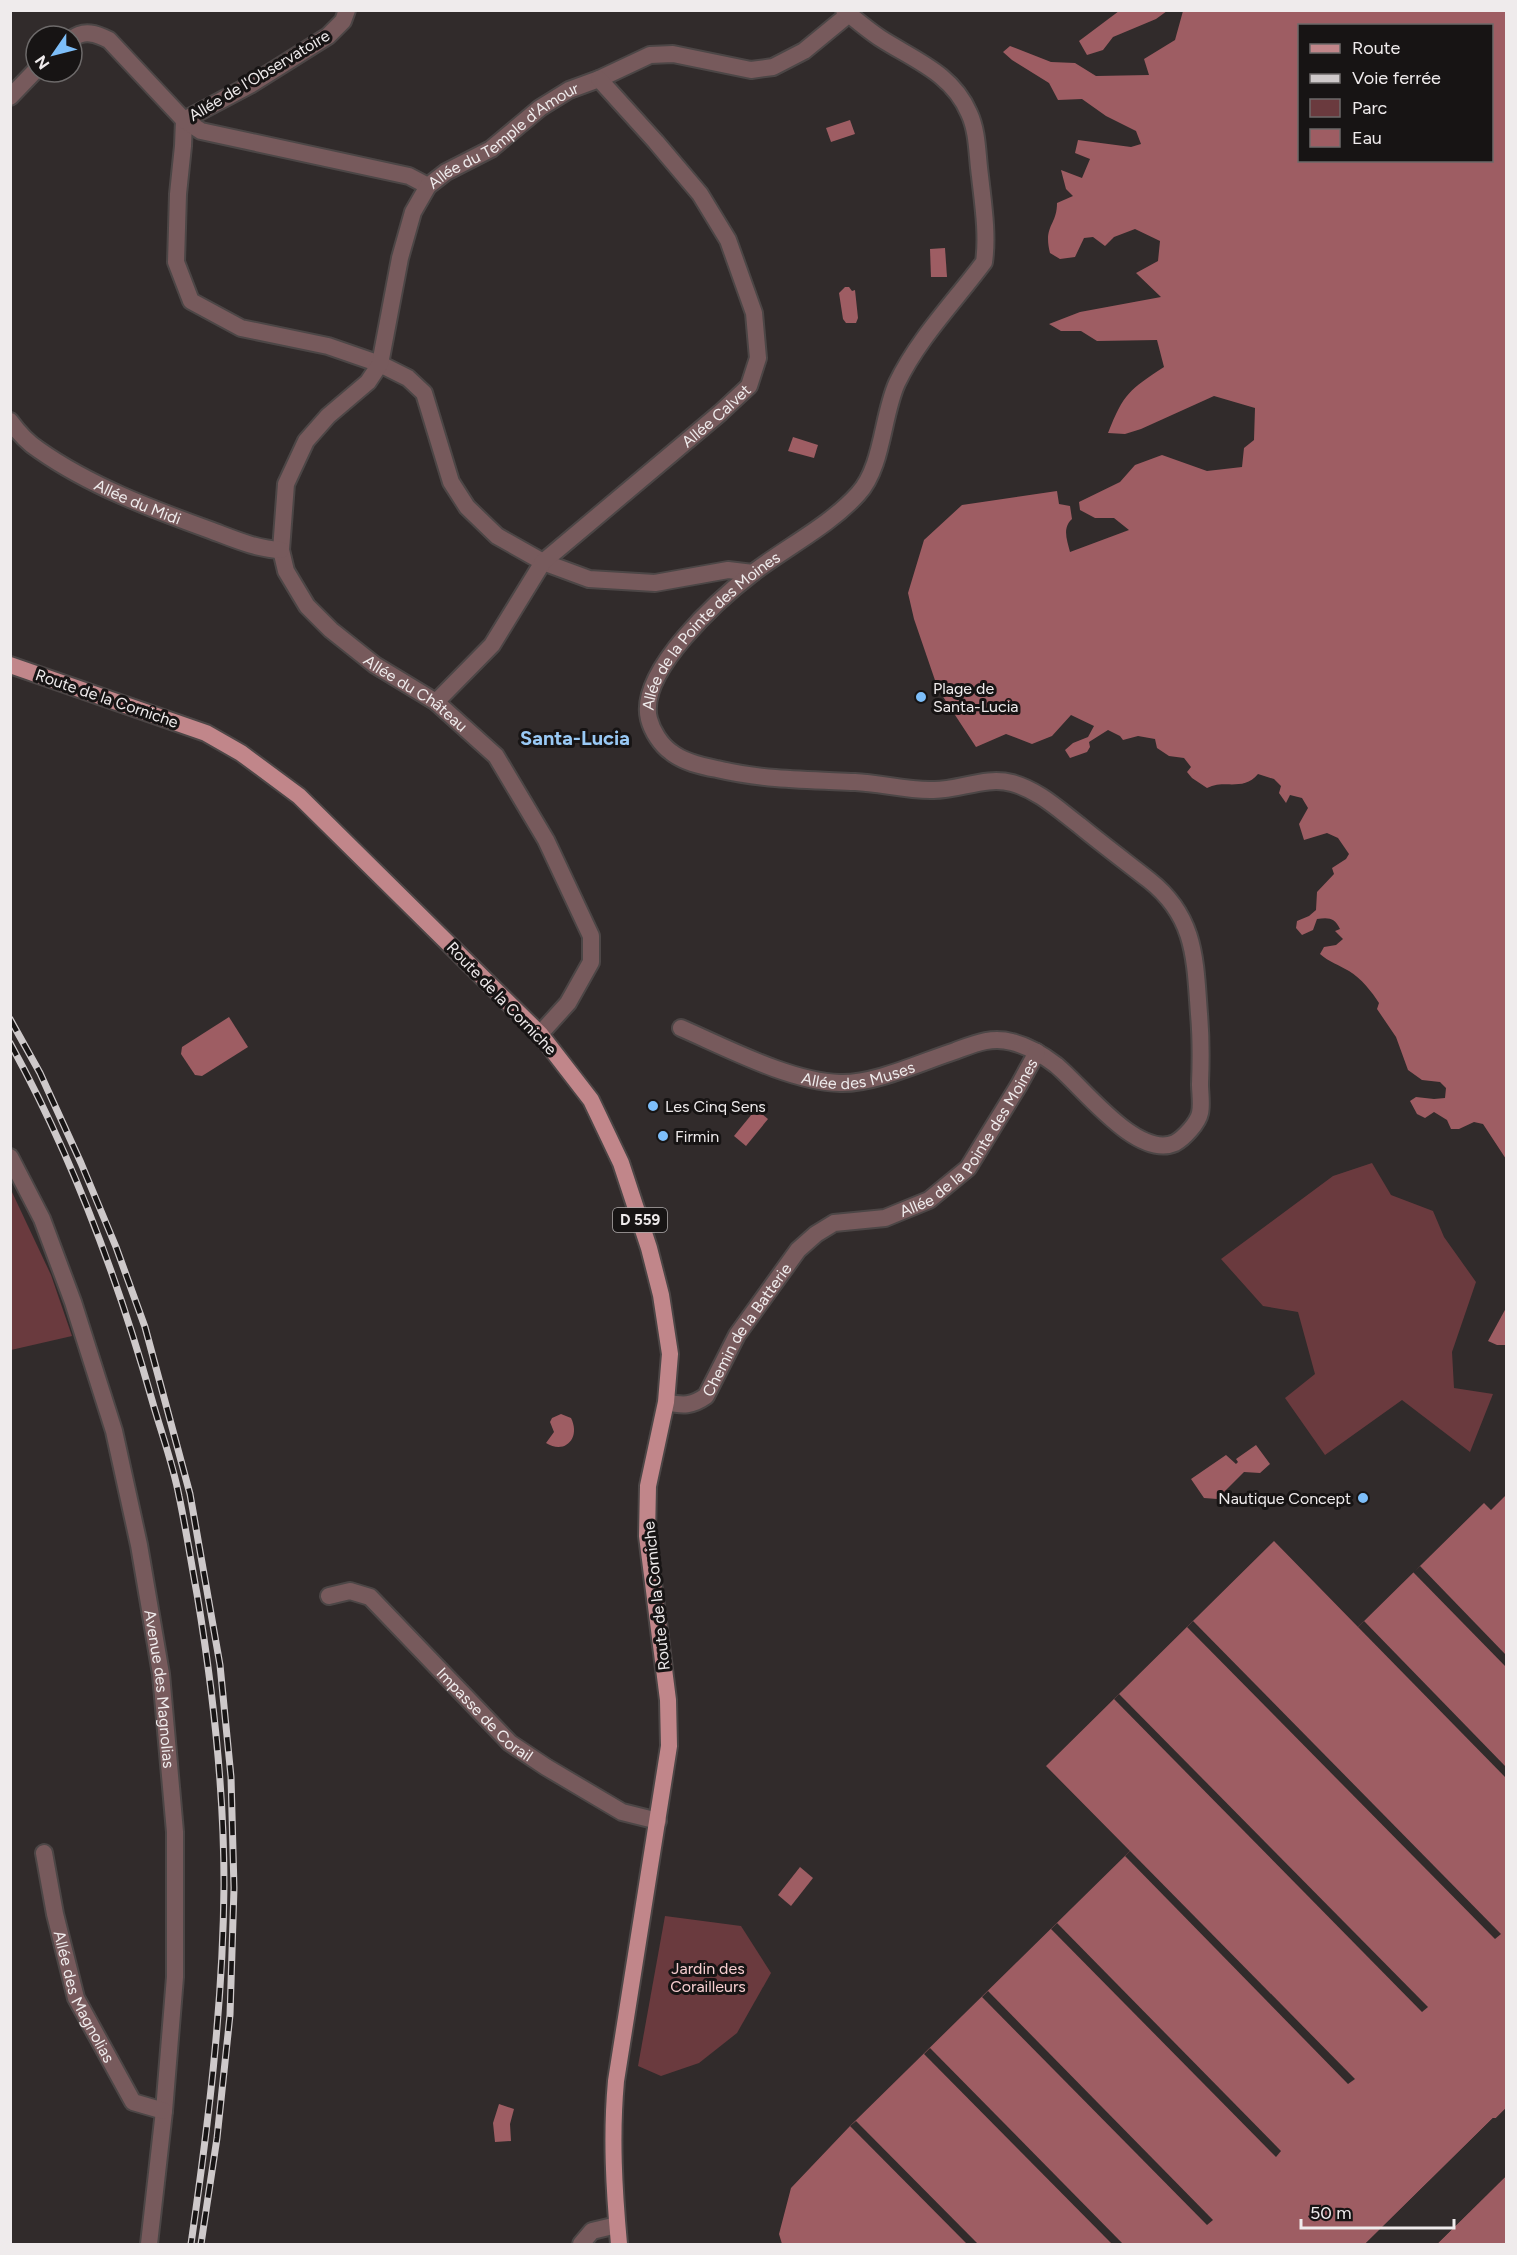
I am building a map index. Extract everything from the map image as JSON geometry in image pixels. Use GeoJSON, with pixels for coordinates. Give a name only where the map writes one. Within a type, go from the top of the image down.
{"type":"FeatureCollection","features":[{"type":"Feature","properties":{"kind":"main road","name":"Route de la Corniche"},"geometry":{"type":"LineString","coordinates":[[10,665],[206,733],[241,753],[299,796],[540,1034],[591,1100],[621,1163],[662,1296],[670,1354],[666,1402],[648,1486],[647,1536],[668,1700],[669,1746],[616,2081],[612,2122],[617,2225]]}},
{"type":"Feature","properties":{"kind":"main road","name":"D 559"},"geometry":{"type":"LineString","coordinates":[[617,2225],[619,2244]]}},
{"type":"Feature","properties":{"kind":"street","name":"Allée de l'Observatoire"},"geometry":{"type":"LineString","coordinates":[[347,10],[343,21],[328,36],[250,85],[183,120],[176,262],[191,301],[241,328],[328,346],[380,364]]}},
{"type":"Feature","properties":{"kind":"street","name":"Allée du Temple d'Amour"},"geometry":{"type":"LineString","coordinates":[[84,34],[93,33],[109,40],[183,120],[201,131],[409,176],[428,186],[446,172],[490,149],[540,108],[569,90],[599,79],[650,55],[672,54],[751,70],[773,67],[804,51],[846,12]]}},
{"type":"Feature","properties":{"kind":"street","name":"Allée de la Pointe des Moines"},"geometry":{"type":"LineString","coordinates":[[816,1234],[834,1223],[885,1218],[929,1200],[968,1168],[1037,1052],[1059,1067],[1100,1108],[1136,1137],[1154,1146],[1174,1143],[1188,1132],[1200,1116],[1201,1034],[1194,951],[1179,910],[1159,888],[1039,794],[1009,782],[985,782],[937,791],[896,788],[861,782],[820,782],[751,777],[697,765],[673,755],[660,741],[649,720],[648,697],[659,673],[682,639],[753,573],[819,527],[860,493],[871,473],[894,389],[906,366],[984,262],[986,251],[982,195],[974,125],[965,104],[944,78],[929,66],[882,39],[846,12]]}},
{"type":"Feature","properties":{"kind":"street","name":"Allée Calvet"},"geometry":{"type":"LineString","coordinates":[[436,702],[492,645],[543,562],[749,386],[758,358],[754,313],[728,240],[700,194],[599,79]]}},
{"type":"Feature","properties":{"kind":"street"},"geometry":{"type":"LineString","coordinates":[[10,97],[24,82]]}},
{"type":"Feature","properties":{"kind":"street","name":"Allée du Château"},"geometry":{"type":"LineString","coordinates":[[428,186],[413,212],[400,258],[380,364],[368,382],[328,416],[306,441],[286,484],[281,550],[286,571],[307,606],[331,630],[375,665],[436,702],[496,756],[546,840],[591,936],[591,962],[568,1003],[540,1034]]}},
{"type":"Feature","properties":{"kind":"street"},"geometry":{"type":"LineString","coordinates":[[380,364],[408,378],[424,393],[450,482],[467,507],[497,536],[543,562],[589,579],[655,583],[728,570],[753,573]]}},
{"type":"Feature","properties":{"kind":"street","name":"Allée du Midi"},"geometry":{"type":"LineString","coordinates":[[10,421],[16,430],[38,450],[93,482],[174,517],[263,549],[281,550]]}},
{"type":"Feature","properties":{"kind":"street","name":"Allée des Muses"},"geometry":{"type":"LineString","coordinates":[[681,1028],[787,1072],[811,1079],[843,1084],[875,1078],[989,1039],[1013,1042],[1037,1052]]}},
{"type":"Feature","properties":{"kind":"street","name":"Avenue des Magnolias"},"geometry":{"type":"LineString","coordinates":[[10,1157],[42,1219],[73,1302],[111,1420],[139,1545],[161,1674],[175,1832],[175,1977],[164,2111],[149,2244]]}},
{"type":"Feature","properties":{"kind":"street","name":"Chemin de la Batterie"},"geometry":{"type":"LineString","coordinates":[[666,1402],[683,1406],[695,1404],[706,1396],[747,1319],[798,1250],[816,1234]]}},
{"type":"Feature","properties":{"kind":"street","name":"Impasse de Corail"},"geometry":{"type":"LineString","coordinates":[[329,1596],[350,1591],[370,1597],[510,1743],[622,1812],[658,1821]]}},
{"type":"Feature","properties":{"kind":"street","name":"Allée des Magnolias"},"geometry":{"type":"LineString","coordinates":[[44,1853],[76,1998],[134,2102],[164,2111]]}},
{"type":"Feature","properties":{"kind":"street"},"geometry":{"type":"LineString","coordinates":[[581,2244],[592,2231],[617,2225]]}},
{"type":"Feature","properties":{"kind":"green space"},"geometry":{"type":"Polygon","coordinates":[[[1372,1163],[1391,1195],[1433,1211],[1444,1237],[1476,1282],[1452,1352],[1454,1388],[1493,1394],[1470,1452],[1402,1400],[1325,1455],[1285,1398],[1315,1374],[1298,1312],[1263,1306],[1221,1259],[1333,1176],[1372,1163]]]}},
{"type":"Feature","properties":{"kind":"green space"},"geometry":{"type":"Polygon","coordinates":[[[11,1190],[51,1275],[72,1336],[11,1350],[11,1190]]]}},
{"type":"Feature","properties":{"kind":"green space","name":"Jardin des Corailleurs"},"geometry":{"type":"Polygon","coordinates":[[[665,1916],[741,1926],[771,1973],[737,2033],[699,2063],[661,2076],[638,2066],[665,1916]]]}},
{"type":"Feature","properties":{"kind":"water"},"geometry":{"type":"Polygon","coordinates":[[[1119,11],[1167,11],[1156,19],[1113,37],[1103,50],[1087,55],[1079,41],[1119,11]]]}},
{"type":"Feature","properties":{"kind":"water"},"geometry":{"type":"Polygon","coordinates":[[[1183,11],[1506,11],[1506,1159],[1483,1124],[1474,1122],[1459,1129],[1451,1129],[1447,1120],[1434,1112],[1425,1118],[1417,1114],[1410,1101],[1416,1097],[1445,1098],[1446,1088],[1440,1082],[1422,1080],[1408,1070],[1396,1037],[1377,1009],[1379,1003],[1373,994],[1353,974],[1320,954],[1324,947],[1336,945],[1343,939],[1335,931],[1340,929],[1334,920],[1317,919],[1313,930],[1302,935],[1296,928],[1297,921],[1316,910],[1317,892],[1334,874],[1332,868],[1346,859],[1349,854],[1338,838],[1327,833],[1304,840],[1299,824],[1308,808],[1302,798],[1290,795],[1286,803],[1279,793],[1281,786],[1274,779],[1258,774],[1246,783],[1207,788],[1187,772],[1191,767],[1184,758],[1169,756],[1157,748],[1155,739],[1138,736],[1123,740],[1108,730],[1089,742],[1090,747],[1087,752],[1070,758],[1065,750],[1073,743],[1088,737],[1094,726],[1071,715],[1052,736],[1032,744],[1006,734],[976,747],[938,689],[914,619],[908,593],[924,540],[962,505],[1057,491],[1059,504],[1070,506],[1072,519],[1067,526],[1066,534],[1070,552],[1129,530],[1114,518],[1095,518],[1080,510],[1079,502],[1120,482],[1135,465],[1162,455],[1207,471],[1242,467],[1244,448],[1254,440],[1255,408],[1214,396],[1141,429],[1125,434],[1108,433],[1129,394],[1135,387],[1164,367],[1157,340],[1097,341],[1081,331],[1061,331],[1049,324],[1080,312],[1161,297],[1136,273],[1158,261],[1160,241],[1135,229],[1114,237],[1105,246],[1093,237],[1084,238],[1075,257],[1060,259],[1050,253],[1048,237],[1057,203],[1073,196],[1066,189],[1061,170],[1082,178],[1090,159],[1075,153],[1078,140],[1131,147],[1141,144],[1136,131],[1106,116],[1082,99],[1058,100],[1049,83],[1003,52],[1010,46],[1051,62],[1075,63],[1096,76],[1149,75],[1144,59],[1175,40],[1183,11]]]}},
{"type":"Feature","properties":{"kind":"water"},"geometry":{"type":"Polygon","coordinates":[[[850,120],[855,134],[831,142],[826,128],[850,120]]]}},
{"type":"Feature","properties":{"kind":"water"},"geometry":{"type":"Polygon","coordinates":[[[945,248],[947,277],[931,277],[930,249],[945,248]]]}},
{"type":"Feature","properties":{"kind":"water"},"geometry":{"type":"Polygon","coordinates":[[[845,287],[849,287],[852,291],[855,290],[858,318],[856,323],[846,323],[843,319],[839,293],[845,287]]]}},
{"type":"Feature","properties":{"kind":"water"},"geometry":{"type":"Polygon","coordinates":[[[793,437],[818,445],[814,458],[788,451],[793,437]]]}},
{"type":"Feature","properties":{"kind":"water"},"geometry":{"type":"Polygon","coordinates":[[[229,1017],[248,1047],[202,1076],[195,1075],[181,1054],[182,1047],[229,1017]]]}},
{"type":"Feature","properties":{"kind":"water"},"geometry":{"type":"Polygon","coordinates":[[[756,1109],[768,1119],[746,1146],[734,1136],[756,1109]]]}},
{"type":"Feature","properties":{"kind":"water"},"geometry":{"type":"Polygon","coordinates":[[[1506,1308],[1506,1345],[1497,1345],[1488,1341],[1506,1308]]]}},
{"type":"Feature","properties":{"kind":"water"},"geometry":{"type":"Polygon","coordinates":[[[561,1414],[571,1418],[574,1432],[565,1446],[559,1447],[546,1443],[554,1432],[550,1422],[552,1418],[561,1414]]]}},
{"type":"Feature","properties":{"kind":"water"},"geometry":{"type":"Polygon","coordinates":[[[1256,1445],[1270,1464],[1260,1473],[1244,1472],[1217,1499],[1204,1498],[1191,1479],[1226,1455],[1236,1464],[1238,1462],[1236,1459],[1256,1445]]]}},
{"type":"Feature","properties":{"kind":"water"},"geometry":{"type":"Polygon","coordinates":[[[1506,1495],[1506,2108],[1496,2118],[1493,2118],[1365,2244],[782,2244],[779,2234],[791,2188],[850,2126],[1130,1851],[1046,1766],[1274,1541],[1358,1627],[1484,1503],[1491,1510],[1506,1495]]]}},
{"type":"Feature","properties":{"kind":"water"},"geometry":{"type":"Polygon","coordinates":[[[800,1867],[813,1878],[791,1906],[778,1895],[800,1867]]]}},
{"type":"Feature","properties":{"kind":"water"},"geometry":{"type":"Polygon","coordinates":[[[499,2104],[514,2109],[510,2124],[511,2141],[495,2142],[493,2123],[499,2104]]]}},
{"type":"Feature","properties":{"kind":"water"},"geometry":{"type":"Polygon","coordinates":[[[1506,2176],[1506,2244],[1437,2244],[1506,2176]]]}},
{"type":"Feature","properties":{"kind":"pier"},"geometry":{"type":"Polygon","coordinates":[[[1420,1566],[1506,1655],[1506,1667],[1413,1572],[1420,1566]]]}},
{"type":"Feature","properties":{"kind":"pier"},"geometry":{"type":"Polygon","coordinates":[[[1193,1621],[1501,1934],[1495,1939],[1187,1627],[1193,1621]]]}},
{"type":"Feature","properties":{"kind":"pier"},"geometry":{"type":"Polygon","coordinates":[[[1364,1621],[1506,1767],[1506,1778],[1358,1627],[1364,1621]]]}},
{"type":"Feature","properties":{"kind":"pier"},"geometry":{"type":"Polygon","coordinates":[[[1119,1694],[1428,2007],[1422,2012],[1114,1699],[1119,1694]]]}},
{"type":"Feature","properties":{"kind":"pier"},"geometry":{"type":"Polygon","coordinates":[[[1130,1851],[1355,2079],[1348,2084],[1125,1856],[1130,1851]]]}},
{"type":"Feature","properties":{"kind":"pier"},"geometry":{"type":"Polygon","coordinates":[[[1057,1923],[1281,2151],[1276,2157],[1051,1929],[1057,1923]]]}},
{"type":"Feature","properties":{"kind":"pier"},"geometry":{"type":"Polygon","coordinates":[[[988,1991],[1213,2220],[1207,2225],[982,1997],[988,1991]]]}},
{"type":"Feature","properties":{"kind":"pier"},"geometry":{"type":"Polygon","coordinates":[[[930,2048],[1123,2244],[1112,2244],[924,2054],[930,2048]]]}},
{"type":"Feature","properties":{"kind":"pier"},"geometry":{"type":"Polygon","coordinates":[[[1506,2108],[1506,2112],[1498,2120],[1369,2244],[1365,2244],[1493,2118],[1496,2118],[1506,2108]]]}},
{"type":"Feature","properties":{"kind":"pier"},"geometry":{"type":"Polygon","coordinates":[[[856,2121],[978,2244],[967,2244],[850,2126],[856,2121]]]}},
{"type":"Feature","properties":{"kind":"pier"},"geometry":{"type":"Polygon","coordinates":[[[1506,2173],[1506,2176],[1437,2244],[1434,2244],[1506,2173]]]}},
{"type":"Feature","properties":{"kind":"railway"},"geometry":{"type":"LineString","coordinates":[[10,1019],[40,1073],[81,1163],[116,1247],[145,1327],[190,1494],[220,1665],[231,1777],[234,1888],[230,2015],[217,2138],[201,2244]]}},
{"type":"Feature","properties":{"kind":"railway"},"geometry":{"type":"LineString","coordinates":[[10,1043],[73,1173],[124,1308],[176,1484],[203,1630],[220,1776],[224,1885],[221,1976],[214,2066],[191,2244]]}},
{"type":"Feature","properties":{"kind":"place","name":"Plage de Santa-Lucia"},"geometry":{"type":"Point","coordinates":[921,697]}},
{"type":"Feature","properties":{"kind":"place","name":"Les Cinq Sens"},"geometry":{"type":"Point","coordinates":[653,1106]}},
{"type":"Feature","properties":{"kind":"place","name":"Firmin"},"geometry":{"type":"Point","coordinates":[663,1136]}},
{"type":"Feature","properties":{"kind":"place","name":"Nautique Concept"},"geometry":{"type":"Point","coordinates":[1363,1498]}},
{"type":"Feature","properties":{"kind":"district","name":"Santa-Lucia"},"geometry":{"type":"Point","coordinates":[575,738]}}]}
